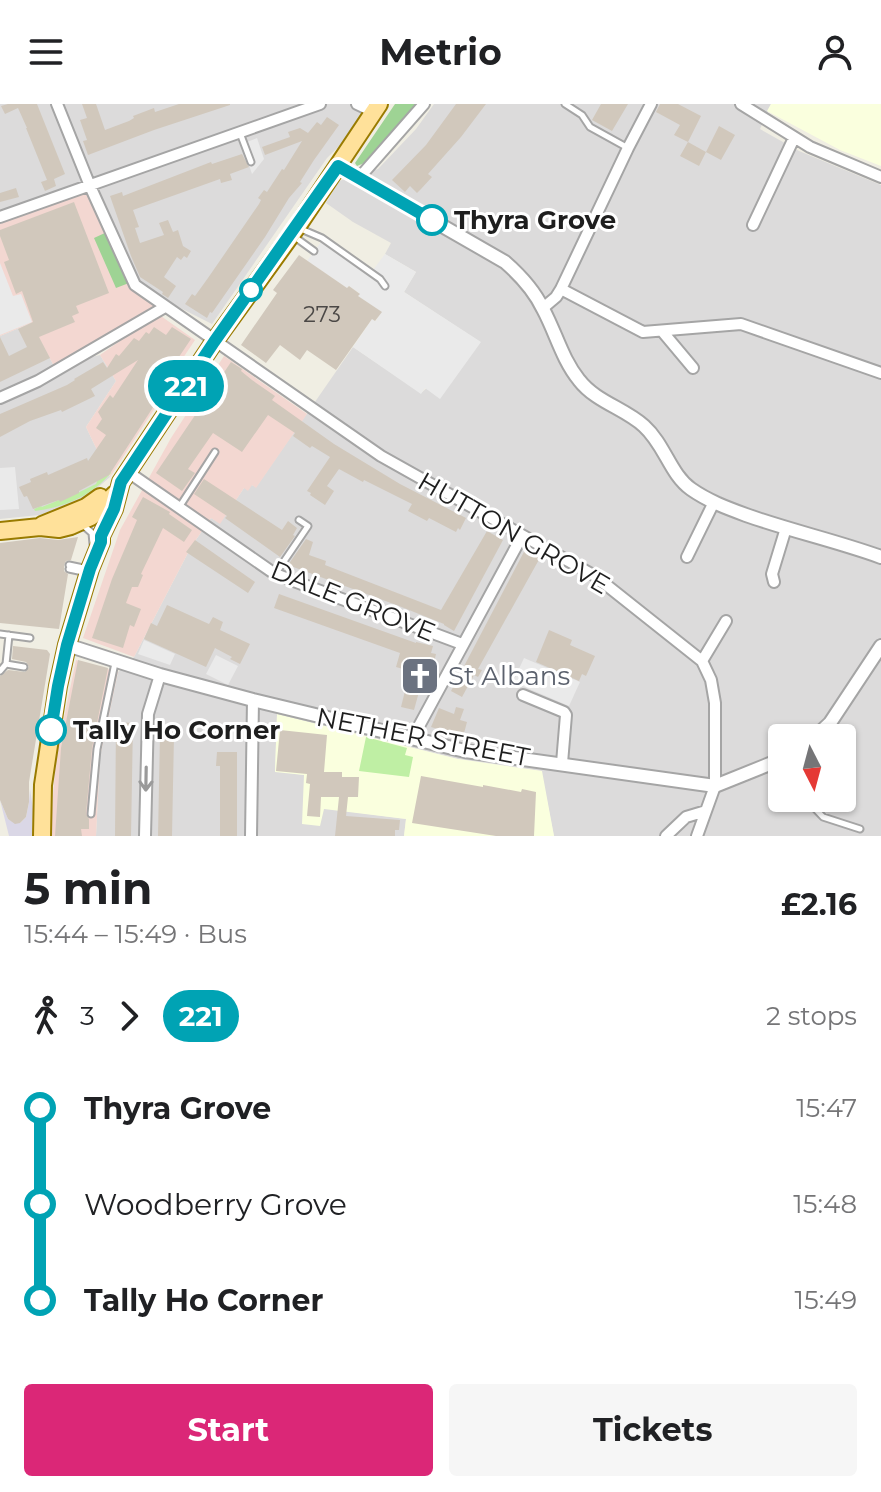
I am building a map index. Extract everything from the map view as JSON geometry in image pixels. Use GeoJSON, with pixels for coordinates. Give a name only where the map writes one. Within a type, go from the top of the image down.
{"type":"FeatureCollection","features":[{"type":"Feature","properties":{"kind":"main road"},"geometry":{"type":"LineString","coordinates":[[42,836],[44,775],[67,645],[89,570],[123,481],[214,342],[294,231],[376,108]]}},
{"type":"Feature","properties":{"kind":"main road"},"geometry":{"type":"LineString","coordinates":[[0,531],[40,527],[59,529],[123,481]]}},
{"type":"Feature","properties":{"kind":"main road"},"geometry":{"type":"LineString","coordinates":[[83,514],[101,536]]}},
{"type":"Feature","properties":{"kind":"street","name":"HUTTON GROVE"},"geometry":{"type":"LineString","coordinates":[[57,104],[135,285],[381,456],[595,576],[702,661]]}},
{"type":"Feature","properties":{"kind":"street"},"geometry":{"type":"LineString","coordinates":[[0,217],[320,104]]}},
{"type":"Feature","properties":{"kind":"street"},"geometry":{"type":"LineString","coordinates":[[357,104],[376,108]]}},
{"type":"Feature","properties":{"kind":"street"},"geometry":{"type":"LineString","coordinates":[[359,178],[424,104]]}},
{"type":"Feature","properties":{"kind":"street"},"geometry":{"type":"LineString","coordinates":[[543,308],[561,289],[651,104]]}},
{"type":"Feature","properties":{"kind":"street"},"geometry":{"type":"LineString","coordinates":[[744,105],[810,147],[881,177]]}},
{"type":"Feature","properties":{"kind":"street"},"geometry":{"type":"LineString","coordinates":[[753,225],[794,138]]}},
{"type":"Feature","properties":{"kind":"street"},"geometry":{"type":"LineString","coordinates":[[338,166],[505,262],[525,280],[543,308],[568,366],[581,384],[641,423],[661,445],[680,479],[690,488],[714,502],[881,557]]}},
{"type":"Feature","properties":{"kind":"street"},"geometry":{"type":"LineString","coordinates":[[561,289],[643,332],[741,324],[881,373]]}},
{"type":"Feature","properties":{"kind":"street"},"geometry":{"type":"LineString","coordinates":[[0,398],[38,381],[165,307]]}},
{"type":"Feature","properties":{"kind":"street"},"geometry":{"type":"LineString","coordinates":[[662,331],[693,368]]}},
{"type":"Feature","properties":{"kind":"street","name":"DALE GROVE"},"geometry":{"type":"LineString","coordinates":[[123,481],[179,507],[275,574],[462,644]]}},
{"type":"Feature","properties":{"kind":"street"},"geometry":{"type":"LineString","coordinates":[[687,557],[714,502]]}},
{"type":"Feature","properties":{"kind":"street"},"geometry":{"type":"LineString","coordinates":[[774,582],[772,574],[786,528]]}},
{"type":"Feature","properties":{"kind":"street"},"geometry":{"type":"LineString","coordinates":[[412,739],[522,536]]}},
{"type":"Feature","properties":{"kind":"street"},"geometry":{"type":"LineString","coordinates":[[697,836],[715,786],[715,703],[711,680],[702,661],[726,621]]}},
{"type":"Feature","properties":{"kind":"street","name":"NETHER STREET"},"geometry":{"type":"LineString","coordinates":[[67,645],[115,662],[253,700],[465,751],[715,786],[768,767]]}},
{"type":"Feature","properties":{"kind":"street"},"geometry":{"type":"LineString","coordinates":[[829,724],[881,646]]}},
{"type":"Feature","properties":{"kind":"street"},"geometry":{"type":"LineString","coordinates":[[145,836],[148,714],[160,675]]}},
{"type":"Feature","properties":{"kind":"street"},"geometry":{"type":"LineString","coordinates":[[523,695],[566,715],[562,763]]}},
{"type":"Feature","properties":{"kind":"street"},"geometry":{"type":"LineString","coordinates":[[251,836],[253,700]]}},
{"type":"Feature","properties":{"kind":"street"},"geometry":{"type":"LineString","coordinates":[[666,836],[686,817],[706,811]]}},
{"type":"Feature","properties":{"kind":"lane"},"geometry":{"type":"LineString","coordinates":[[565,104],[582,115],[590,127],[628,148]]}},
{"type":"Feature","properties":{"kind":"lane"},"geometry":{"type":"LineString","coordinates":[[240,133],[251,162]]}},
{"type":"Feature","properties":{"kind":"lane"},"geometry":{"type":"LineString","coordinates":[[294,231],[314,251]]}},
{"type":"Feature","properties":{"kind":"lane"},"geometry":{"type":"LineString","coordinates":[[294,231],[322,238],[380,279],[385,286]]}},
{"type":"Feature","properties":{"kind":"lane"},"geometry":{"type":"LineString","coordinates":[[179,507],[215,452]]}},
{"type":"Feature","properties":{"kind":"lane"},"geometry":{"type":"LineString","coordinates":[[69,567],[89,570],[94,542],[83,514]]}},
{"type":"Feature","properties":{"kind":"lane"},"geometry":{"type":"LineString","coordinates":[[275,574],[308,526],[299,520]]}},
{"type":"Feature","properties":{"kind":"lane"},"geometry":{"type":"LineString","coordinates":[[0,634],[30,638]]}},
{"type":"Feature","properties":{"kind":"lane"},"geometry":{"type":"LineString","coordinates":[[0,671],[6,664],[9,635]]}},
{"type":"Feature","properties":{"kind":"lane"},"geometry":{"type":"LineString","coordinates":[[91,814],[97,749],[115,662]]}},
{"type":"Feature","properties":{"kind":"lane"},"geometry":{"type":"LineString","coordinates":[[6,664],[24,667]]}},
{"type":"Feature","properties":{"kind":"lane"},"geometry":{"type":"LineString","coordinates":[[818,812],[823,817],[860,829]]}},
{"type":"Feature","properties":{"kind":"shaded area"},"geometry":{"type":"Polygon","coordinates":[[[0,104],[379,104],[327,158],[212,324],[0,217],[0,104]]]}},
{"type":"Feature","properties":{"kind":"shaded area"},"geometry":{"type":"Polygon","coordinates":[[[434,104],[771,104],[760,129],[799,151],[881,185],[881,836],[554,836],[541,771],[458,759],[277,715],[275,771],[304,775],[323,808],[406,819],[404,836],[96,836],[100,757],[118,672],[134,657],[191,547],[211,518],[220,523],[244,488],[256,487],[353,347],[421,393],[480,342],[404,292],[416,272],[385,254],[391,243],[326,203],[339,181],[378,169],[416,129],[434,104]]]}},
{"type":"Feature","properties":{"kind":"shaded area"},"geometry":{"type":"Polygon","coordinates":[[[771,104],[881,104],[881,166],[840,150],[767,111],[771,104]]]}},
{"type":"Feature","properties":{"kind":"shaded area"},"geometry":{"type":"Polygon","coordinates":[[[257,138],[264,159],[252,174],[242,144],[257,138]]]}},
{"type":"Feature","properties":{"kind":"shaded area"},"geometry":{"type":"Polygon","coordinates":[[[90,186],[136,286],[164,307],[93,342],[54,366],[31,323],[0,336],[0,217],[90,186]]]}},
{"type":"Feature","properties":{"kind":"shaded area"},"geometry":{"type":"Polygon","coordinates":[[[321,242],[377,282],[381,277],[373,270],[385,254],[416,272],[404,292],[481,342],[440,399],[425,388],[421,394],[353,347],[372,319],[376,321],[381,312],[349,286],[347,288],[307,261],[321,242]]]}},
{"type":"Feature","properties":{"kind":"shaded area"},"geometry":{"type":"Polygon","coordinates":[[[0,263],[13,296],[21,294],[32,322],[0,335],[0,263]]]}},
{"type":"Feature","properties":{"kind":"shaded area"},"geometry":{"type":"Polygon","coordinates":[[[158,314],[195,340],[110,477],[86,427],[116,381],[100,355],[158,314]]]}},
{"type":"Feature","properties":{"kind":"shaded area"},"geometry":{"type":"Polygon","coordinates":[[[31,323],[54,366],[100,355],[116,381],[86,427],[110,477],[88,496],[49,514],[0,519],[0,336],[31,323]]]}},
{"type":"Feature","properties":{"kind":"shaded area"},"geometry":{"type":"Polygon","coordinates":[[[224,356],[307,414],[256,488],[252,485],[248,491],[244,488],[220,524],[211,518],[191,547],[134,657],[83,638],[120,530],[171,438],[224,356]]]}},
{"type":"Feature","properties":{"kind":"shaded area"},"geometry":{"type":"Polygon","coordinates":[[[15,467],[19,509],[0,510],[0,468],[15,467]]]}},
{"type":"Feature","properties":{"kind":"shaded area"},"geometry":{"type":"Polygon","coordinates":[[[144,640],[175,654],[170,665],[138,654],[144,640]]]}},
{"type":"Feature","properties":{"kind":"shaded area"},"geometry":{"type":"Polygon","coordinates":[[[216,655],[238,666],[228,685],[206,674],[216,655]]]}},
{"type":"Feature","properties":{"kind":"shaded area"},"geometry":{"type":"Polygon","coordinates":[[[524,658],[580,682],[569,706],[513,682],[524,658]]]}},
{"type":"Feature","properties":{"kind":"shaded area"},"geometry":{"type":"Polygon","coordinates":[[[76,660],[118,672],[100,757],[96,836],[50,836],[56,756],[76,660]]]}},
{"type":"Feature","properties":{"kind":"shaded area"},"geometry":{"type":"Polygon","coordinates":[[[277,714],[458,759],[542,771],[554,836],[404,836],[406,819],[324,809],[320,826],[302,824],[304,775],[275,772],[277,714]]]}},
{"type":"Feature","properties":{"kind":"shaded area"},"geometry":{"type":"Polygon","coordinates":[[[30,789],[32,836],[9,836],[0,800],[8,819],[20,823],[26,817],[30,789]]]}},
{"type":"Feature","properties":{"kind":"green space"},"geometry":{"type":"Polygon","coordinates":[[[395,104],[418,104],[367,162],[357,166],[355,163],[395,104]]]}},
{"type":"Feature","properties":{"kind":"green space"},"geometry":{"type":"Polygon","coordinates":[[[107,232],[129,283],[116,288],[94,238],[107,232]]]}},
{"type":"Feature","properties":{"kind":"green space"},"geometry":{"type":"Polygon","coordinates":[[[105,462],[111,473],[95,488],[57,507],[35,511],[96,484],[105,462]]]}},
{"type":"Feature","properties":{"kind":"green space"},"geometry":{"type":"Polygon","coordinates":[[[366,737],[407,748],[405,755],[413,757],[409,777],[359,771],[366,737]]]}},
{"type":"Feature","properties":{"kind":"building"},"geometry":{"type":"Polygon","coordinates":[[[37,104],[65,174],[54,179],[56,186],[45,191],[41,182],[47,180],[27,128],[18,108],[5,114],[1,106],[37,104]]]}},
{"type":"Feature","properties":{"kind":"building"},"geometry":{"type":"Polygon","coordinates":[[[82,104],[96,104],[105,130],[154,108],[155,112],[179,104],[230,105],[88,155],[80,120],[87,118],[82,104]]]}},
{"type":"Feature","properties":{"kind":"building"},"geometry":{"type":"Polygon","coordinates":[[[456,104],[486,104],[428,174],[432,177],[421,189],[417,193],[410,186],[405,192],[392,180],[426,145],[456,104]]]}},
{"type":"Feature","properties":{"kind":"building"},"geometry":{"type":"Polygon","coordinates":[[[601,104],[628,104],[612,131],[592,120],[601,104]]]}},
{"type":"Feature","properties":{"kind":"building"},"geometry":{"type":"Polygon","coordinates":[[[660,104],[678,104],[701,116],[688,142],[674,135],[680,125],[656,112],[660,104]]]}},
{"type":"Feature","properties":{"kind":"building"},"geometry":{"type":"Polygon","coordinates":[[[327,117],[339,125],[212,313],[207,318],[185,304],[208,278],[259,204],[261,200],[258,198],[264,190],[267,192],[284,170],[302,141],[265,155],[262,147],[290,137],[288,132],[300,128],[308,133],[317,122],[321,125],[327,117]]]}},
{"type":"Feature","properties":{"kind":"building"},"geometry":{"type":"Polygon","coordinates":[[[719,126],[735,135],[721,160],[706,152],[719,126]]]}},
{"type":"Feature","properties":{"kind":"building"},"geometry":{"type":"Polygon","coordinates":[[[688,142],[706,152],[699,166],[680,156],[688,142]]]}},
{"type":"Feature","properties":{"kind":"building"},"geometry":{"type":"Polygon","coordinates":[[[242,154],[249,167],[230,174],[232,180],[221,183],[220,179],[133,210],[140,243],[164,235],[159,223],[168,220],[173,232],[178,230],[183,246],[191,251],[187,258],[184,256],[181,260],[177,257],[164,277],[176,286],[168,298],[140,277],[110,196],[122,192],[123,196],[211,162],[242,154]]]}},
{"type":"Feature","properties":{"kind":"building"},"geometry":{"type":"Polygon","coordinates":[[[16,188],[19,197],[0,202],[0,193],[16,188]]]}},
{"type":"Feature","properties":{"kind":"building"},"geometry":{"type":"Polygon","coordinates":[[[74,202],[109,293],[76,306],[79,313],[72,316],[75,322],[39,337],[50,358],[0,382],[0,337],[9,356],[27,347],[18,329],[33,322],[22,291],[16,294],[4,262],[9,260],[0,230],[74,202]]]}},
{"type":"Feature","properties":{"kind":"building"},"geometry":{"type":"Polygon","coordinates":[[[299,255],[347,288],[349,286],[382,312],[375,321],[372,319],[336,370],[307,350],[300,360],[280,345],[266,363],[241,345],[277,293],[273,290],[299,255]]]}},
{"type":"Feature","properties":{"kind":"building"},"geometry":{"type":"Polygon","coordinates":[[[154,327],[166,335],[172,327],[191,339],[158,388],[163,392],[109,475],[60,502],[33,509],[19,487],[47,472],[48,475],[87,458],[88,461],[106,435],[96,428],[102,419],[98,412],[110,395],[113,398],[138,360],[91,389],[95,396],[62,412],[30,421],[0,437],[0,414],[67,385],[103,362],[107,368],[116,354],[119,356],[134,338],[139,341],[154,327]]]}},
{"type":"Feature","properties":{"kind":"building"},"geometry":{"type":"Polygon","coordinates":[[[231,362],[275,396],[272,400],[334,444],[400,484],[466,518],[460,530],[458,528],[456,532],[429,518],[427,521],[408,511],[412,504],[339,469],[327,486],[334,491],[325,505],[307,491],[330,457],[312,446],[310,448],[293,436],[295,433],[268,415],[242,452],[213,433],[188,469],[195,473],[182,491],[156,473],[231,362]]]}},
{"type":"Feature","properties":{"kind":"building"},"geometry":{"type":"Polygon","coordinates":[[[204,479],[282,530],[288,521],[297,528],[280,557],[194,494],[204,479]]]}},
{"type":"Feature","properties":{"kind":"building"},"geometry":{"type":"Polygon","coordinates":[[[143,497],[170,512],[192,530],[184,542],[163,528],[138,587],[132,587],[126,603],[141,609],[134,627],[130,625],[123,648],[92,638],[137,520],[132,517],[143,497]]]}},
{"type":"Feature","properties":{"kind":"building"},"geometry":{"type":"Polygon","coordinates":[[[487,531],[503,540],[454,631],[399,606],[288,565],[306,539],[313,542],[309,555],[326,561],[325,565],[441,610],[487,531]]]}},
{"type":"Feature","properties":{"kind":"building"},"geometry":{"type":"Polygon","coordinates":[[[78,537],[71,560],[64,565],[64,571],[68,574],[59,629],[0,623],[0,543],[78,537]]]}},
{"type":"Feature","properties":{"kind":"building"},"geometry":{"type":"Polygon","coordinates":[[[195,540],[255,582],[248,593],[186,552],[195,540]]]}},
{"type":"Feature","properties":{"kind":"building"},"geometry":{"type":"Polygon","coordinates":[[[526,548],[541,556],[478,669],[482,670],[478,677],[474,675],[462,697],[451,691],[526,548]]]}},
{"type":"Feature","properties":{"kind":"building"},"geometry":{"type":"Polygon","coordinates":[[[279,594],[416,643],[433,646],[431,653],[436,654],[429,683],[422,681],[414,710],[401,707],[410,671],[396,667],[400,653],[274,608],[279,594]]]}},
{"type":"Feature","properties":{"kind":"building"},"geometry":{"type":"Polygon","coordinates":[[[167,605],[209,624],[213,617],[223,622],[220,630],[250,644],[240,664],[215,648],[206,667],[144,639],[151,623],[157,626],[167,605]]]}},
{"type":"Feature","properties":{"kind":"building"},"geometry":{"type":"Polygon","coordinates":[[[549,630],[572,640],[570,645],[595,656],[586,676],[582,674],[579,681],[536,662],[549,630]]]}},
{"type":"Feature","properties":{"kind":"building"},"geometry":{"type":"Polygon","coordinates":[[[13,646],[47,650],[50,654],[26,817],[15,824],[8,819],[0,800],[0,676],[8,670],[25,672],[29,667],[26,662],[12,659],[13,646]]]}},
{"type":"Feature","properties":{"kind":"building"},"geometry":{"type":"Polygon","coordinates":[[[78,660],[108,668],[92,748],[86,814],[89,829],[81,829],[82,836],[55,836],[61,748],[78,660]]]}},
{"type":"Feature","properties":{"kind":"building"},"geometry":{"type":"Polygon","coordinates":[[[456,707],[464,709],[460,720],[467,722],[463,737],[431,727],[439,708],[454,714],[456,707]]]}},
{"type":"Feature","properties":{"kind":"building"},"geometry":{"type":"Polygon","coordinates":[[[116,722],[133,723],[131,836],[115,836],[116,722]]]}},
{"type":"Feature","properties":{"kind":"building"},"geometry":{"type":"Polygon","coordinates":[[[280,730],[327,735],[324,772],[342,772],[342,777],[359,777],[358,797],[348,797],[346,816],[400,820],[395,836],[335,836],[339,797],[321,797],[320,817],[307,816],[310,784],[306,783],[307,774],[276,771],[280,730]]]}},
{"type":"Feature","properties":{"kind":"building"},"geometry":{"type":"Polygon","coordinates":[[[160,734],[174,735],[172,836],[158,836],[160,734]]]}},
{"type":"Feature","properties":{"kind":"building"},"geometry":{"type":"Polygon","coordinates":[[[217,752],[237,752],[237,836],[220,836],[220,766],[216,766],[217,752]]]}},
{"type":"Feature","properties":{"kind":"building"},"geometry":{"type":"Polygon","coordinates":[[[421,776],[536,792],[534,836],[496,836],[412,823],[421,776]]]}},
{"type":"Feature","properties":{"kind":"bus line","name":"221"},"geometry":{"type":"LineString","coordinates":[[51,730],[67,645],[121,482],[214,342],[338,166],[432,220]]}},
{"type":"Feature","properties":{"kind":"place","name":"Thyra Grove"},"geometry":{"type":"Point","coordinates":[432,220]}},
{"type":"Feature","properties":{"kind":"place","name":"St Albans"},"geometry":{"type":"Point","coordinates":[420,676]}},
{"type":"Feature","properties":{"kind":"place","name":"Tally Ho Corner"},"geometry":{"type":"Point","coordinates":[51,730]}}]}
